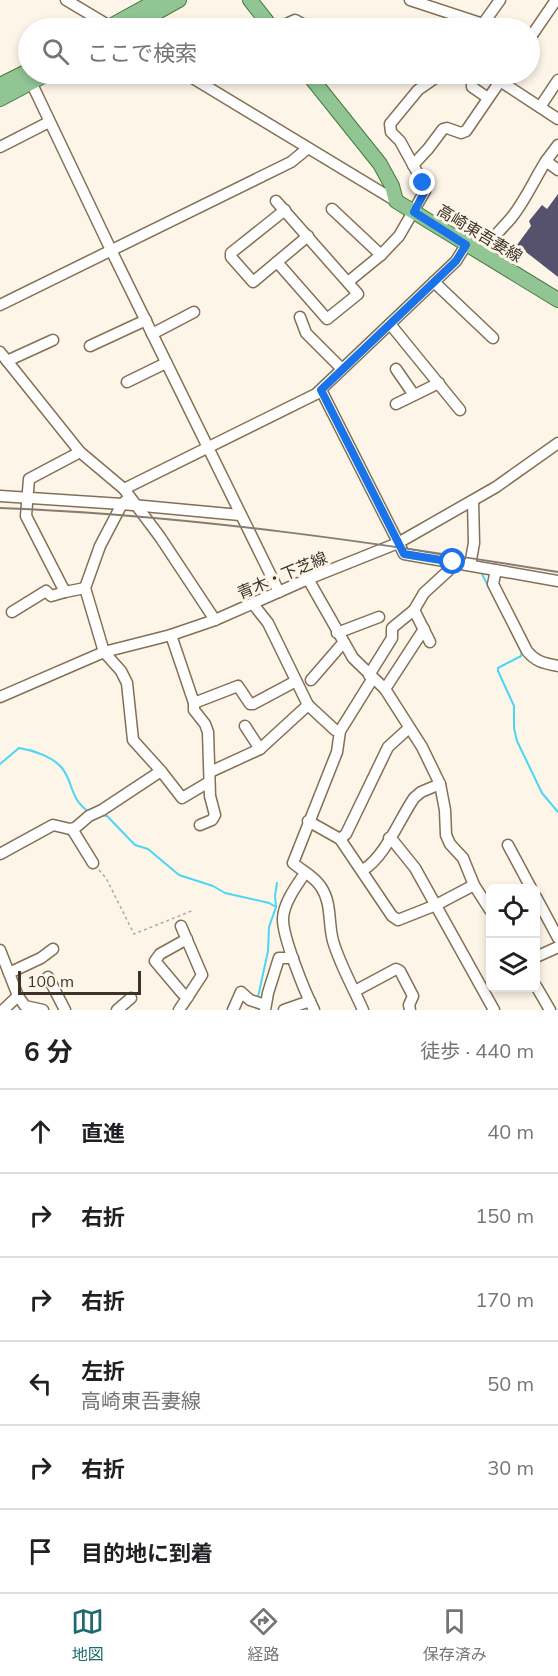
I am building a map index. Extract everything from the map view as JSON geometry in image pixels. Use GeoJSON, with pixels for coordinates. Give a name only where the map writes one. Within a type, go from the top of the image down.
{"type":"FeatureCollection","features":[{"type":"Feature","properties":{"kind":"main road"},"geometry":{"type":"LineString","coordinates":[[127,18],[158,0]]}},
{"type":"Feature","properties":{"kind":"main road"},"geometry":{"type":"LineString","coordinates":[[147,18],[179,0]]}},
{"type":"Feature","properties":{"kind":"main road"},"geometry":{"type":"LineString","coordinates":[[250,0],[264,18]]}},
{"type":"Feature","properties":{"kind":"main road"},"geometry":{"type":"LineString","coordinates":[[0,86],[18,81]]}},
{"type":"Feature","properties":{"kind":"main road"},"geometry":{"type":"LineString","coordinates":[[0,99],[20,84]]}},
{"type":"Feature","properties":{"kind":"main road"},"geometry":{"type":"LineString","coordinates":[[316,84],[380,164],[392,186],[396,201]]}},
{"type":"Feature","properties":{"kind":"main road","name":"高崎東吾妻線"},"geometry":{"type":"LineString","coordinates":[[396,201],[558,300]]}},
{"type":"Feature","properties":{"kind":"street"},"geometry":{"type":"LineString","coordinates":[[66,0],[94,18]]}},
{"type":"Feature","properties":{"kind":"street"},"geometry":{"type":"LineString","coordinates":[[410,0],[459,18]]}},
{"type":"Feature","properties":{"kind":"street"},"geometry":{"type":"LineString","coordinates":[[487,18],[500,0]]}},
{"type":"Feature","properties":{"kind":"street"},"geometry":{"type":"LineString","coordinates":[[540,23],[556,0]]}},
{"type":"Feature","properties":{"kind":"street"},"geometry":{"type":"LineString","coordinates":[[540,107],[558,80]]}},
{"type":"Feature","properties":{"kind":"street"},"geometry":{"type":"LineString","coordinates":[[33,84],[49,122],[279,592]]}},
{"type":"Feature","properties":{"kind":"street"},"geometry":{"type":"LineString","coordinates":[[202,84],[396,201]]}},
{"type":"Feature","properties":{"kind":"street"},"geometry":{"type":"LineString","coordinates":[[348,282],[381,255],[404,230],[425,191],[400,141],[391,132],[390,124],[418,90],[427,84]]}},
{"type":"Feature","properties":{"kind":"street"},"geometry":{"type":"LineString","coordinates":[[472,84],[472,87],[488,98]]}},
{"type":"Feature","properties":{"kind":"street"},"geometry":{"type":"LineString","coordinates":[[413,165],[443,129],[447,128],[460,133],[466,131],[498,84]]}},
{"type":"Feature","properties":{"kind":"street"},"geometry":{"type":"LineString","coordinates":[[512,84],[558,119]]}},
{"type":"Feature","properties":{"kind":"street"},"geometry":{"type":"LineString","coordinates":[[0,147],[49,122]]}},
{"type":"Feature","properties":{"kind":"street"},"geometry":{"type":"LineString","coordinates":[[482,254],[513,216],[532,188],[532,182],[558,144]]}},
{"type":"Feature","properties":{"kind":"street"},"geometry":{"type":"LineString","coordinates":[[0,305],[291,162],[307,148]]}},
{"type":"Feature","properties":{"kind":"street"},"geometry":{"type":"LineString","coordinates":[[546,161],[558,170]]}},
{"type":"Feature","properties":{"kind":"street"},"geometry":{"type":"LineString","coordinates":[[276,201],[358,294],[327,319],[277,262]]}},
{"type":"Feature","properties":{"kind":"street"},"geometry":{"type":"LineString","coordinates":[[332,209],[381,255]]}},
{"type":"Feature","properties":{"kind":"street"},"geometry":{"type":"LineString","coordinates":[[285,210],[231,253],[231,257],[253,282],[308,236]]}},
{"type":"Feature","properties":{"kind":"street"},"geometry":{"type":"LineString","coordinates":[[308,705],[260,749],[210,777],[182,798],[133,740],[127,683],[121,671],[104,652],[85,588],[100,546],[128,499],[209,447],[316,394],[456,261],[466,245]]}},
{"type":"Feature","properties":{"kind":"street"},"geometry":{"type":"LineString","coordinates":[[434,282],[494,338]]}},
{"type":"Feature","properties":{"kind":"street"},"geometry":{"type":"LineString","coordinates":[[152,334],[194,312]]}},
{"type":"Feature","properties":{"kind":"street"},"geometry":{"type":"LineString","coordinates":[[300,317],[306,333],[342,369]]}},
{"type":"Feature","properties":{"kind":"street"},"geometry":{"type":"LineString","coordinates":[[90,346],[146,321]]}},
{"type":"Feature","properties":{"kind":"street"},"geometry":{"type":"LineString","coordinates":[[390,324],[460,410]]}},
{"type":"Feature","properties":{"kind":"street"},"geometry":{"type":"LineString","coordinates":[[7,361],[53,340]]}},
{"type":"Feature","properties":{"kind":"street"},"geometry":{"type":"LineString","coordinates":[[0,352],[80,452],[128,499],[160,537],[215,620]]}},
{"type":"Feature","properties":{"kind":"street"},"geometry":{"type":"LineString","coordinates":[[127,382],[166,363]]}},
{"type":"Feature","properties":{"kind":"street"},"geometry":{"type":"LineString","coordinates":[[396,369],[414,395]]}},
{"type":"Feature","properties":{"kind":"street"},"geometry":{"type":"LineString","coordinates":[[396,404],[438,383]]}},
{"type":"Feature","properties":{"kind":"street"},"geometry":{"type":"LineString","coordinates":[[321,390],[404,554],[558,581]]}},
{"type":"Feature","properties":{"kind":"street","name":"青木・下芝線"},"geometry":{"type":"LineString","coordinates":[[0,698],[104,652],[171,635],[215,620],[398,543],[473,501],[558,442]]}},
{"type":"Feature","properties":{"kind":"street"},"geometry":{"type":"LineString","coordinates":[[64,592],[26,516],[29,479],[80,452]]}},
{"type":"Feature","properties":{"kind":"street"},"geometry":{"type":"LineString","coordinates":[[0,496],[128,499],[240,515]]}},
{"type":"Feature","properties":{"kind":"street"},"geometry":{"type":"LineString","coordinates":[[470,565],[474,543],[473,501]]}},
{"type":"Feature","properties":{"kind":"street"},"geometry":{"type":"LineString","coordinates":[[363,1010],[332,939],[328,902],[321,887],[293,863],[308,820],[337,752],[340,731],[392,638],[392,628],[414,610],[424,593],[448,571],[453,562]]}},
{"type":"Feature","properties":{"kind":"street"},"geometry":{"type":"LineString","coordinates":[[496,570],[493,584],[526,651],[540,663],[558,666]]}},
{"type":"Feature","properties":{"kind":"street"},"geometry":{"type":"LineString","coordinates":[[308,579],[353,658],[385,689],[428,758],[440,784],[445,810],[446,835],[450,844],[463,858],[474,885],[486,904]]}},
{"type":"Feature","properties":{"kind":"street"},"geometry":{"type":"LineString","coordinates":[[12,612],[46,591],[51,596],[85,588]]}},
{"type":"Feature","properties":{"kind":"street"},"geometry":{"type":"LineString","coordinates":[[253,604],[268,623],[308,705],[335,730],[340,731]]}},
{"type":"Feature","properties":{"kind":"street"},"geometry":{"type":"LineString","coordinates":[[414,610],[430,642]]}},
{"type":"Feature","properties":{"kind":"street"},"geometry":{"type":"LineString","coordinates":[[311,680],[340,638],[379,617]]}},
{"type":"Feature","properties":{"kind":"street"},"geometry":{"type":"LineString","coordinates":[[385,689],[424,629]]}},
{"type":"Feature","properties":{"kind":"street"},"geometry":{"type":"LineString","coordinates":[[171,635],[194,703],[194,710],[208,732],[210,796],[215,815],[212,820],[200,825]]}},
{"type":"Feature","properties":{"kind":"street"},"geometry":{"type":"LineString","coordinates":[[194,703],[238,686],[246,701],[253,704],[296,681]]}},
{"type":"Feature","properties":{"kind":"street"},"geometry":{"type":"LineString","coordinates":[[245,726],[260,749]]}},
{"type":"Feature","properties":{"kind":"street"},"geometry":{"type":"LineString","coordinates":[[340,839],[346,834],[388,747],[409,728]]}},
{"type":"Feature","properties":{"kind":"street"},"geometry":{"type":"LineString","coordinates":[[72,829],[161,771]]}},
{"type":"Feature","properties":{"kind":"street"},"geometry":{"type":"LineString","coordinates":[[363,870],[378,856],[414,798],[426,788],[440,784]]}},
{"type":"Feature","properties":{"kind":"street"},"geometry":{"type":"LineString","coordinates":[[308,820],[340,839],[395,918],[402,920],[474,885]]}},
{"type":"Feature","properties":{"kind":"street"},"geometry":{"type":"LineString","coordinates":[[0,854],[52,825],[72,829],[93,863]]}},
{"type":"Feature","properties":{"kind":"street"},"geometry":{"type":"LineString","coordinates":[[389,838],[415,868],[495,1010]]}},
{"type":"Feature","properties":{"kind":"street"},"geometry":{"type":"LineString","coordinates":[[508,845],[529,884]]}},
{"type":"Feature","properties":{"kind":"street"},"geometry":{"type":"LineString","coordinates":[[284,1010],[312,1006],[293,958],[283,917],[293,891],[305,873]]}},
{"type":"Feature","properties":{"kind":"street"},"geometry":{"type":"LineString","coordinates":[[540,904],[558,938]]}},
{"type":"Feature","properties":{"kind":"street"},"geometry":{"type":"LineString","coordinates":[[179,1010],[202,975],[181,926]]}},
{"type":"Feature","properties":{"kind":"street"},"geometry":{"type":"LineString","coordinates":[[188,939],[160,954],[155,961],[188,997]]}},
{"type":"Feature","properties":{"kind":"street"},"geometry":{"type":"LineString","coordinates":[[540,955],[558,947]]}},
{"type":"Feature","properties":{"kind":"street"},"geometry":{"type":"LineString","coordinates":[[9,973],[53,949]]}},
{"type":"Feature","properties":{"kind":"street"},"geometry":{"type":"LineString","coordinates":[[0,950],[18,996],[25,1006],[43,1010]]}},
{"type":"Feature","properties":{"kind":"street"},"geometry":{"type":"LineString","coordinates":[[233,1010],[242,992],[250,1000],[265,1008],[279,958],[293,958]]}},
{"type":"Feature","properties":{"kind":"street"},"geometry":{"type":"LineString","coordinates":[[355,991],[396,969],[400,970],[413,996],[409,1005],[410,1010]]}},
{"type":"Feature","properties":{"kind":"street"},"geometry":{"type":"LineString","coordinates":[[48,977],[65,1010]]}},
{"type":"Feature","properties":{"kind":"street"},"geometry":{"type":"LineString","coordinates":[[540,992],[550,1010]]}},
{"type":"Feature","properties":{"kind":"street"},"geometry":{"type":"LineString","coordinates":[[3,1010],[18,996]]}},
{"type":"Feature","properties":{"kind":"street"},"geometry":{"type":"LineString","coordinates":[[117,1010],[131,998]]}},
{"type":"Feature","properties":{"kind":"path"},"geometry":{"type":"LineString","coordinates":[[93,863],[106,878],[134,934],[194,910]]}},
{"type":"Feature","properties":{"kind":"building"},"geometry":{"type":"Polygon","coordinates":[[[558,194],[558,277],[517,245],[531,226],[529,221],[542,205],[547,209],[558,194]]]}},
{"type":"Feature","properties":{"kind":"waterway"},"geometry":{"type":"LineString","coordinates":[[482,574],[489,588]]}},
{"type":"Feature","properties":{"kind":"waterway"},"geometry":{"type":"LineString","coordinates":[[511,630],[522,652],[521,656],[498,668],[498,671],[514,706],[514,728],[517,741],[542,793],[558,812]]}},
{"type":"Feature","properties":{"kind":"waterway"},"geometry":{"type":"LineString","coordinates":[[0,764],[19,748],[48,757],[62,768],[78,801],[89,812]]}},
{"type":"Feature","properties":{"kind":"waterway"},"geometry":{"type":"LineString","coordinates":[[101,815],[107,816],[135,845],[148,849],[179,875],[213,886],[225,893],[269,903],[276,907]]}},
{"type":"Feature","properties":{"kind":"waterway"},"geometry":{"type":"LineString","coordinates":[[258,997],[268,951],[269,927],[276,907],[277,883]]}},
{"type":"Feature","properties":{"kind":"railway"},"geometry":{"type":"LineString","coordinates":[[0,508],[140,517],[280,531],[558,572]]}},
{"type":"Feature","properties":{"kind":"route"},"geometry":{"type":"LineString","coordinates":[[423,183],[425,191],[414,212],[466,245],[456,261],[321,390],[404,554],[453,562]]}}]}
